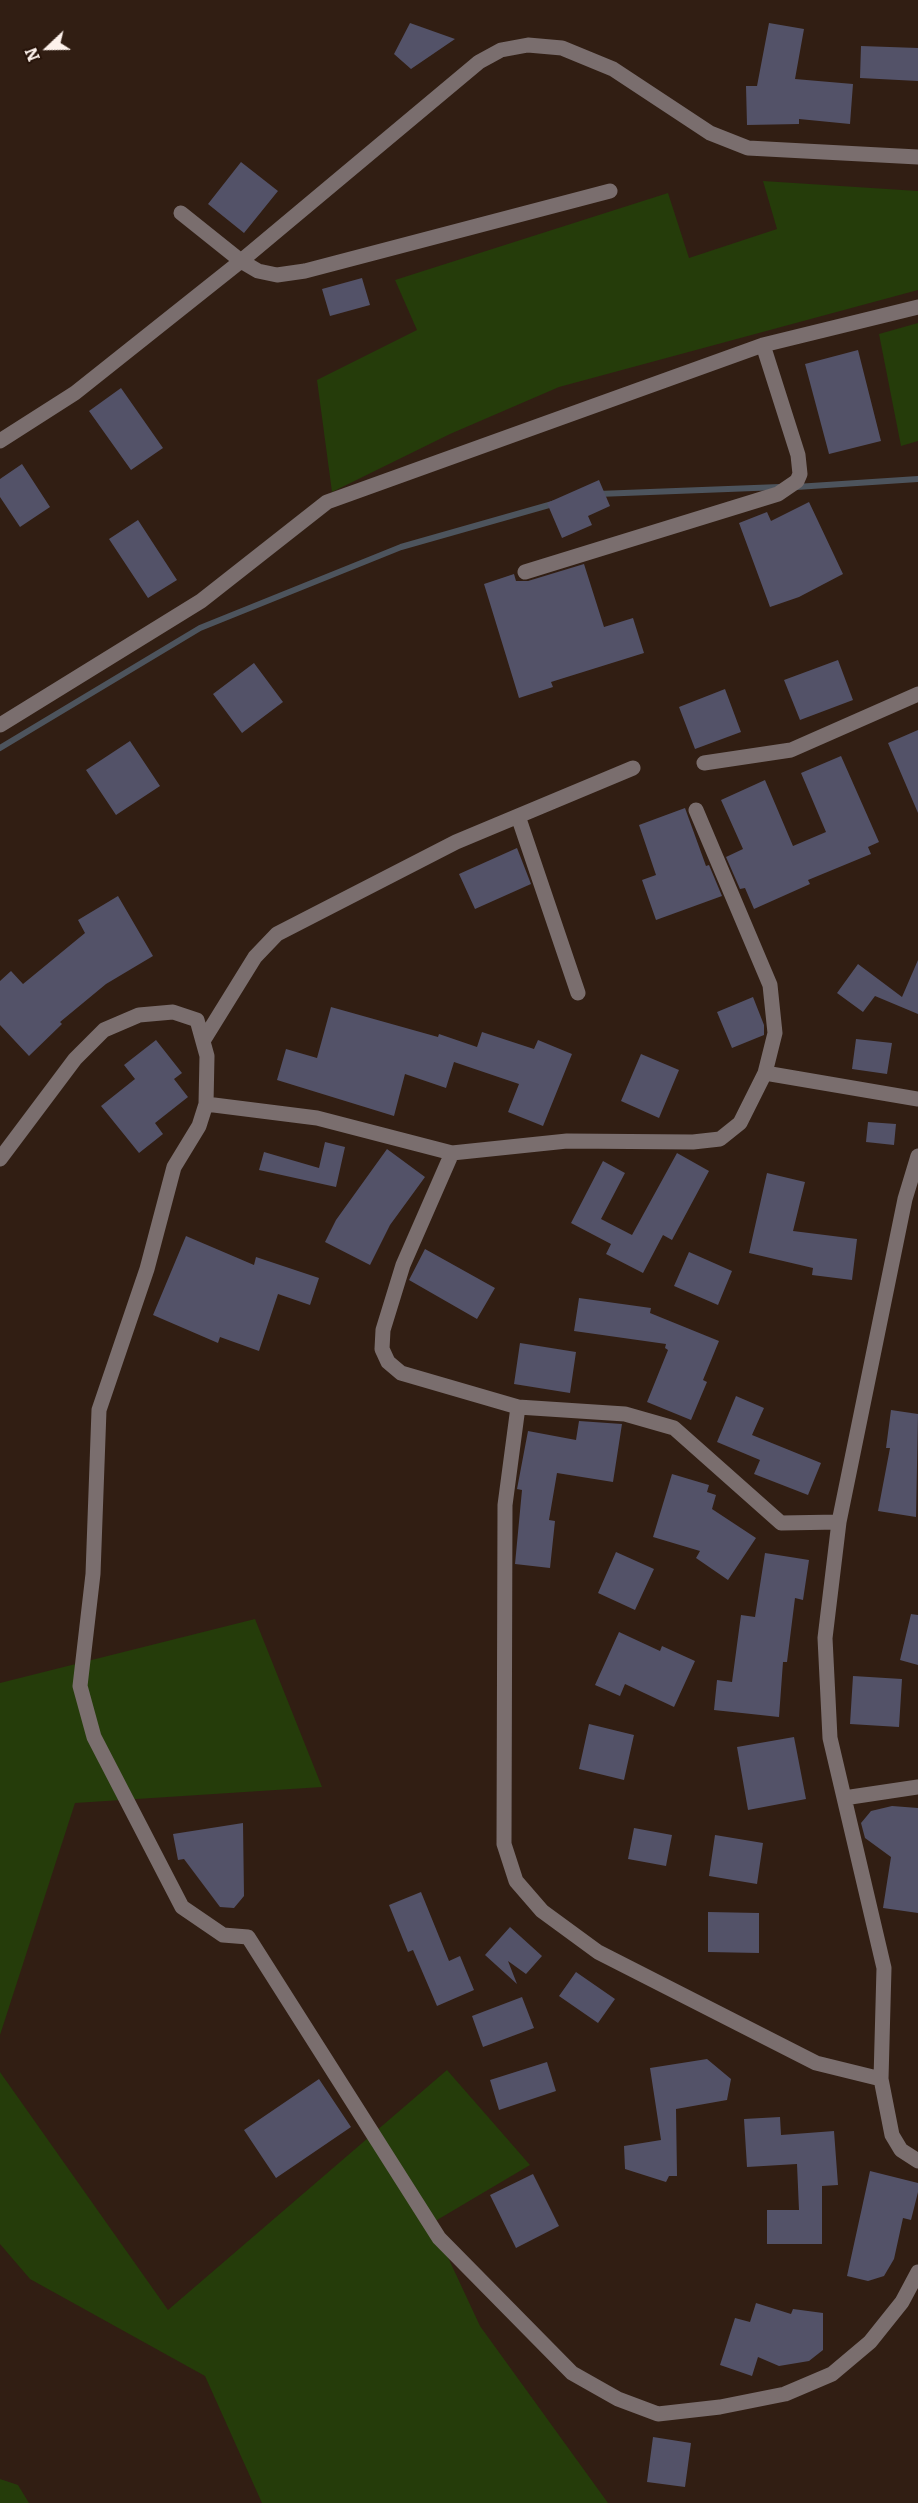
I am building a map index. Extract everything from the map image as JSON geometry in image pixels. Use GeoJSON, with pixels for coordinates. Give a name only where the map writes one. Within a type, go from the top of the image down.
{"type":"FeatureCollection","features":[{"type":"Feature","properties":{"kind":"street"},"geometry":{"type":"LineString","coordinates":[[0,441],[75,393],[241,261],[479,62],[501,50],[528,45],[562,48],[613,69],[710,133],[748,148],[918,157]]}},
{"type":"Feature","properties":{"kind":"street"},"geometry":{"type":"LineString","coordinates":[[181,213],[241,261],[258,271],[277,275],[305,271],[610,191]]}},
{"type":"Feature","properties":{"kind":"street"},"geometry":{"type":"LineString","coordinates":[[0,725],[201,601],[327,502],[763,345],[918,307]]}},
{"type":"Feature","properties":{"kind":"street"},"geometry":{"type":"LineString","coordinates":[[525,572],[778,494],[796,481],[800,474],[798,455],[763,345]]}},
{"type":"Feature","properties":{"kind":"street"},"geometry":{"type":"LineString","coordinates":[[704,763],[791,750],[918,694]]}},
{"type":"Feature","properties":{"kind":"street"},"geometry":{"type":"LineString","coordinates":[[203,1041],[255,957],[277,934],[456,842],[633,768]]}},
{"type":"Feature","properties":{"kind":"street"},"geometry":{"type":"LineString","coordinates":[[206,1104],[316,1118],[452,1153],[567,1141],[693,1142],[720,1139],[740,1124],[765,1072],[775,1034],[770,985],[696,810]]}},
{"type":"Feature","properties":{"kind":"street"},"geometry":{"type":"LineString","coordinates":[[518,816],[578,993]]}},
{"type":"Feature","properties":{"kind":"street"},"geometry":{"type":"LineString","coordinates":[[0,1159],[75,1059],[104,1030],[139,1015],[173,1012],[197,1020],[207,1056],[206,1104],[199,1126],[174,1167],[147,1269],[99,1410],[93,1574],[80,1686],[94,1737],[182,1907],[223,1935],[248,1937],[439,2238],[572,2373],[618,2399],[658,2414],[720,2407],[785,2394],[832,2374],[870,2342],[902,2302],[918,2272]]}},
{"type":"Feature","properties":{"kind":"street"},"geometry":{"type":"LineString","coordinates":[[765,1072],[918,1099]]}},
{"type":"Feature","properties":{"kind":"street"},"geometry":{"type":"LineString","coordinates":[[452,1153],[403,1265],[383,1330],[382,1349],[388,1362],[401,1373],[518,1407],[625,1414],[674,1428],[781,1523],[839,1522]]}},
{"type":"Feature","properties":{"kind":"street"},"geometry":{"type":"LineString","coordinates":[[918,1156],[905,1199],[839,1522],[825,1638],[830,1738],[884,1968],[881,2079],[892,2134],[901,2150],[918,2161]]}},
{"type":"Feature","properties":{"kind":"street"},"geometry":{"type":"LineString","coordinates":[[518,1407],[505,1505],[504,1844],[516,1881],[542,1911],[598,1952],[816,2063],[881,2079]]}},
{"type":"Feature","properties":{"kind":"street"},"geometry":{"type":"LineString","coordinates":[[844,1798],[918,1787]]}},
{"type":"Feature","properties":{"kind":"green space"},"geometry":{"type":"Polygon","coordinates":[[[763,181],[918,191],[918,290],[559,387],[450,434],[332,492],[317,380],[417,330],[395,280],[668,193],[689,258],[777,229],[763,181]]]}},
{"type":"Feature","properties":{"kind":"green space"},"geometry":{"type":"Polygon","coordinates":[[[918,323],[918,441],[901,446],[879,334],[918,323]]]}},
{"type":"Feature","properties":{"kind":"green space"},"geometry":{"type":"Polygon","coordinates":[[[255,1619],[322,1787],[75,1803],[0,2035],[0,1683],[255,1619]]]}},
{"type":"Feature","properties":{"kind":"green space"},"geometry":{"type":"Polygon","coordinates":[[[447,2070],[530,2165],[432,2223],[480,2326],[608,2503],[262,2503],[205,2376],[30,2279],[0,2244],[0,2072],[168,2310],[447,2070]]]}},
{"type":"Feature","properties":{"kind":"green space"},"geometry":{"type":"Polygon","coordinates":[[[0,2479],[18,2485],[29,2503],[0,2503],[0,2479]]]}},
{"type":"Feature","properties":{"kind":"building"},"geometry":{"type":"Polygon","coordinates":[[[410,23],[455,39],[411,69],[394,54],[410,23]]]}},
{"type":"Feature","properties":{"kind":"building"},"geometry":{"type":"Polygon","coordinates":[[[769,23],[804,29],[795,79],[853,84],[850,124],[799,119],[799,124],[747,125],[746,86],[757,86],[769,23]]]}},
{"type":"Feature","properties":{"kind":"building"},"geometry":{"type":"Polygon","coordinates":[[[861,46],[918,48],[918,81],[860,78],[861,46]]]}},
{"type":"Feature","properties":{"kind":"building"},"geometry":{"type":"Polygon","coordinates":[[[241,162],[278,191],[244,233],[208,204],[241,162]]]}},
{"type":"Feature","properties":{"kind":"building"},"geometry":{"type":"Polygon","coordinates":[[[362,278],[370,305],[330,316],[322,289],[362,278]]]}},
{"type":"Feature","properties":{"kind":"building"},"geometry":{"type":"Polygon","coordinates":[[[858,350],[881,441],[829,454],[805,364],[858,350]]]}},
{"type":"Feature","properties":{"kind":"building"},"geometry":{"type":"Polygon","coordinates":[[[121,388],[163,448],[131,470],[89,411],[121,388]]]}},
{"type":"Feature","properties":{"kind":"building"},"geometry":{"type":"Polygon","coordinates":[[[22,464],[50,507],[20,527],[0,497],[0,479],[22,464]]]}},
{"type":"Feature","properties":{"kind":"building"},"geometry":{"type":"Polygon","coordinates":[[[599,480],[610,506],[588,516],[592,525],[562,538],[547,503],[599,480]]]}},
{"type":"Feature","properties":{"kind":"building"},"geometry":{"type":"Polygon","coordinates":[[[809,502],[843,574],[799,597],[770,607],[739,523],[767,512],[771,521],[809,502]]]}},
{"type":"Feature","properties":{"kind":"building"},"geometry":{"type":"Polygon","coordinates":[[[138,520],[177,580],[148,598],[109,539],[138,520]]]}},
{"type":"Feature","properties":{"kind":"building"},"geometry":{"type":"Polygon","coordinates":[[[584,564],[604,627],[633,618],[644,653],[551,682],[553,687],[519,698],[484,584],[514,574],[516,581],[528,581],[584,564]]]}},
{"type":"Feature","properties":{"kind":"building"},"geometry":{"type":"Polygon","coordinates":[[[838,660],[853,700],[800,720],[784,680],[838,660]]]}},
{"type":"Feature","properties":{"kind":"building"},"geometry":{"type":"Polygon","coordinates":[[[254,663],[283,702],[242,733],[213,694],[254,663]]]}},
{"type":"Feature","properties":{"kind":"building"},"geometry":{"type":"Polygon","coordinates":[[[725,689],[741,732],[695,749],[679,707],[725,689]]]}},
{"type":"Feature","properties":{"kind":"building"},"geometry":{"type":"Polygon","coordinates":[[[918,730],[918,813],[888,743],[918,730]]]}},
{"type":"Feature","properties":{"kind":"building"},"geometry":{"type":"Polygon","coordinates":[[[130,741],[160,786],[116,815],[86,770],[130,741]]]}},
{"type":"Feature","properties":{"kind":"building"},"geometry":{"type":"Polygon","coordinates":[[[841,756],[879,842],[868,847],[871,854],[808,880],[810,884],[754,909],[745,888],[740,889],[726,857],[743,849],[721,800],[765,780],[793,846],[826,832],[801,773],[841,756]]]}},
{"type":"Feature","properties":{"kind":"building"},"geometry":{"type":"Polygon","coordinates":[[[685,808],[706,866],[709,865],[722,896],[656,920],[642,880],[656,875],[639,825],[685,808]]]}},
{"type":"Feature","properties":{"kind":"building"},"geometry":{"type":"Polygon","coordinates":[[[517,848],[531,884],[475,909],[459,874],[517,848]]]}},
{"type":"Feature","properties":{"kind":"building"},"geometry":{"type":"Polygon","coordinates":[[[118,896],[153,956],[106,984],[60,1022],[62,1024],[29,1056],[0,1025],[0,981],[11,971],[23,984],[85,933],[78,920],[118,896]]]}},
{"type":"Feature","properties":{"kind":"building"},"geometry":{"type":"Polygon","coordinates":[[[918,960],[918,1014],[875,996],[863,1012],[837,993],[858,964],[902,997],[918,960]]]}},
{"type":"Feature","properties":{"kind":"building"},"geometry":{"type":"Polygon","coordinates":[[[753,997],[764,1025],[764,1035],[732,1048],[717,1012],[753,997]]]}},
{"type":"Feature","properties":{"kind":"building"},"geometry":{"type":"Polygon","coordinates":[[[331,1007],[438,1037],[439,1034],[477,1047],[482,1032],[534,1049],[538,1040],[572,1054],[543,1126],[508,1112],[519,1084],[454,1062],[446,1088],[405,1074],[394,1116],[277,1080],[286,1049],[317,1058],[331,1007]]]}},
{"type":"Feature","properties":{"kind":"building"},"geometry":{"type":"Polygon","coordinates":[[[856,1039],[892,1043],[887,1074],[852,1069],[856,1039]]]}},
{"type":"Feature","properties":{"kind":"building"},"geometry":{"type":"Polygon","coordinates":[[[156,1040],[182,1073],[174,1079],[188,1097],[155,1123],[163,1134],[139,1153],[101,1106],[135,1079],[124,1065],[156,1040]]]}},
{"type":"Feature","properties":{"kind":"building"},"geometry":{"type":"Polygon","coordinates":[[[641,1054],[679,1070],[659,1118],[621,1101],[641,1054]]]}},
{"type":"Feature","properties":{"kind":"building"},"geometry":{"type":"Polygon","coordinates":[[[868,1122],[896,1124],[894,1145],[866,1142],[868,1122]]]}},
{"type":"Feature","properties":{"kind":"building"},"geometry":{"type":"Polygon","coordinates":[[[325,1142],[345,1147],[336,1187],[259,1170],[264,1152],[319,1168],[325,1142]]]}},
{"type":"Feature","properties":{"kind":"building"},"geometry":{"type":"Polygon","coordinates":[[[387,1149],[425,1177],[390,1225],[370,1265],[325,1242],[336,1220],[387,1149]]]}},
{"type":"Feature","properties":{"kind":"building"},"geometry":{"type":"Polygon","coordinates":[[[677,1153],[709,1171],[672,1240],[663,1235],[643,1273],[606,1254],[611,1244],[571,1223],[603,1161],[625,1173],[601,1219],[632,1235],[677,1153]]]}},
{"type":"Feature","properties":{"kind":"building"},"geometry":{"type":"Polygon","coordinates":[[[767,1173],[805,1182],[793,1231],[857,1239],[852,1280],[812,1275],[813,1268],[749,1253],[767,1173]]]}},
{"type":"Feature","properties":{"kind":"building"},"geometry":{"type":"Polygon","coordinates":[[[186,1236],[254,1265],[256,1257],[319,1278],[310,1305],[278,1294],[259,1351],[220,1337],[218,1343],[153,1315],[186,1236]]]}},
{"type":"Feature","properties":{"kind":"building"},"geometry":{"type":"Polygon","coordinates":[[[425,1249],[495,1288],[477,1319],[409,1280],[425,1249]]]}},
{"type":"Feature","properties":{"kind":"building"},"geometry":{"type":"Polygon","coordinates":[[[689,1252],[732,1271],[718,1305],[674,1286],[689,1252]]]}},
{"type":"Feature","properties":{"kind":"building"},"geometry":{"type":"Polygon","coordinates":[[[579,1298],[651,1308],[650,1313],[719,1341],[703,1380],[707,1382],[691,1420],[647,1402],[668,1350],[665,1348],[666,1344],[574,1331],[579,1298]]]}},
{"type":"Feature","properties":{"kind":"building"},"geometry":{"type":"Polygon","coordinates":[[[520,1343],[576,1352],[570,1393],[514,1384],[520,1343]]]}},
{"type":"Feature","properties":{"kind":"building"},"geometry":{"type":"Polygon","coordinates":[[[736,1396],[764,1408],[752,1435],[821,1463],[808,1495],[754,1474],[760,1460],[717,1442],[736,1396]]]}},
{"type":"Feature","properties":{"kind":"building"},"geometry":{"type":"Polygon","coordinates":[[[891,1410],[918,1414],[916,1517],[878,1511],[890,1448],[886,1448],[891,1410]]]}},
{"type":"Feature","properties":{"kind":"building"},"geometry":{"type":"Polygon","coordinates":[[[579,1421],[622,1424],[613,1482],[557,1473],[549,1520],[555,1521],[550,1568],[515,1564],[522,1490],[517,1489],[528,1431],[576,1440],[579,1421]]]}},
{"type":"Feature","properties":{"kind":"building"},"geometry":{"type":"Polygon","coordinates":[[[672,1474],[709,1485],[707,1492],[716,1495],[712,1509],[756,1538],[728,1580],[696,1558],[700,1551],[653,1537],[672,1474]]]}},
{"type":"Feature","properties":{"kind":"building"},"geometry":{"type":"Polygon","coordinates":[[[616,1552],[654,1569],[635,1610],[598,1593],[616,1552]]]}},
{"type":"Feature","properties":{"kind":"building"},"geometry":{"type":"Polygon","coordinates":[[[765,1553],[809,1560],[803,1600],[795,1598],[787,1662],[783,1662],[779,1717],[714,1710],[717,1680],[732,1682],[741,1615],[755,1617],[765,1553]]]}},
{"type":"Feature","properties":{"kind":"building"},"geometry":{"type":"Polygon","coordinates":[[[911,1614],[918,1615],[918,1665],[900,1660],[911,1614]]]}},
{"type":"Feature","properties":{"kind":"building"},"geometry":{"type":"Polygon","coordinates":[[[619,1632],[660,1651],[662,1646],[695,1661],[674,1707],[625,1684],[620,1696],[595,1685],[619,1632]]]}},
{"type":"Feature","properties":{"kind":"building"},"geometry":{"type":"Polygon","coordinates":[[[853,1676],[902,1679],[899,1727],[850,1724],[853,1676]]]}},
{"type":"Feature","properties":{"kind":"building"},"geometry":{"type":"Polygon","coordinates":[[[589,1724],[634,1735],[624,1780],[579,1769],[589,1724]]]}},
{"type":"Feature","properties":{"kind":"building"},"geometry":{"type":"Polygon","coordinates":[[[794,1737],[806,1799],[748,1810],[737,1747],[794,1737]]]}},
{"type":"Feature","properties":{"kind":"building"},"geometry":{"type":"Polygon","coordinates":[[[892,1806],[918,1808],[918,1913],[883,1908],[891,1857],[865,1838],[861,1823],[871,1811],[892,1806]]]}},
{"type":"Feature","properties":{"kind":"building"},"geometry":{"type":"Polygon","coordinates":[[[243,1823],[244,1896],[234,1908],[220,1907],[184,1859],[178,1860],[173,1834],[243,1823]]]}},
{"type":"Feature","properties":{"kind":"building"},"geometry":{"type":"Polygon","coordinates":[[[634,1828],[672,1835],[666,1866],[628,1859],[634,1828]]]}},
{"type":"Feature","properties":{"kind":"building"},"geometry":{"type":"Polygon","coordinates":[[[715,1835],[763,1843],[757,1884],[709,1876],[715,1835]]]}},
{"type":"Feature","properties":{"kind":"building"},"geometry":{"type":"Polygon","coordinates":[[[421,1892],[449,1961],[460,1956],[474,1990],[437,2006],[413,1950],[408,1952],[389,1905],[421,1892]]]}},
{"type":"Feature","properties":{"kind":"building"},"geometry":{"type":"Polygon","coordinates":[[[708,1912],[759,1913],[759,1953],[708,1952],[708,1912]]]}},
{"type":"Feature","properties":{"kind":"building"},"geometry":{"type":"Polygon","coordinates":[[[510,1927],[542,1956],[526,1974],[508,1961],[517,1984],[485,1955],[510,1927]]]}},
{"type":"Feature","properties":{"kind":"building"},"geometry":{"type":"Polygon","coordinates":[[[576,1972],[615,1999],[598,2023],[559,1996],[576,1972]]]}},
{"type":"Feature","properties":{"kind":"building"},"geometry":{"type":"Polygon","coordinates":[[[522,1997],[534,2028],[483,2047],[472,2016],[522,1997]]]}},
{"type":"Feature","properties":{"kind":"building"},"geometry":{"type":"Polygon","coordinates":[[[707,2059],[731,2079],[727,2100],[676,2109],[677,2176],[669,2176],[666,2182],[625,2169],[624,2146],[661,2140],[650,2068],[707,2059]]]}},
{"type":"Feature","properties":{"kind":"building"},"geometry":{"type":"Polygon","coordinates":[[[547,2062],[556,2091],[499,2110],[490,2080],[547,2062]]]}},
{"type":"Feature","properties":{"kind":"building"},"geometry":{"type":"Polygon","coordinates":[[[319,2079],[351,2127],[276,2178],[244,2130],[319,2079]]]}},
{"type":"Feature","properties":{"kind":"building"},"geometry":{"type":"Polygon","coordinates":[[[780,2117],[781,2135],[834,2131],[838,2185],[822,2186],[822,2244],[767,2244],[767,2210],[799,2210],[797,2164],[747,2167],[744,2119],[780,2117]]]}},
{"type":"Feature","properties":{"kind":"building"},"geometry":{"type":"Polygon","coordinates":[[[870,2171],[918,2183],[918,2192],[911,2220],[903,2218],[894,2259],[884,2276],[868,2281],[847,2276],[870,2171]]]}},
{"type":"Feature","properties":{"kind":"building"},"geometry":{"type":"Polygon","coordinates":[[[533,2174],[559,2226],[516,2248],[490,2195],[533,2174]]]}},
{"type":"Feature","properties":{"kind":"building"},"geometry":{"type":"Polygon","coordinates":[[[756,2303],[791,2314],[793,2309],[823,2313],[823,2350],[809,2361],[779,2366],[758,2357],[752,2376],[720,2365],[735,2318],[750,2322],[756,2303]]]}},
{"type":"Feature","properties":{"kind":"building"},"geometry":{"type":"Polygon","coordinates":[[[653,2437],[691,2443],[685,2487],[647,2482],[653,2437]]]}},
{"type":"Feature","properties":{"kind":"waterway"},"geometry":{"type":"LineString","coordinates":[[796,487],[918,479]]}},
{"type":"Feature","properties":{"kind":"waterway"},"geometry":{"type":"LineString","coordinates":[[598,494],[780,487]]}},
{"type":"Feature","properties":{"kind":"waterway"},"geometry":{"type":"LineString","coordinates":[[0,748],[200,628],[401,547],[556,503]]}}]}
